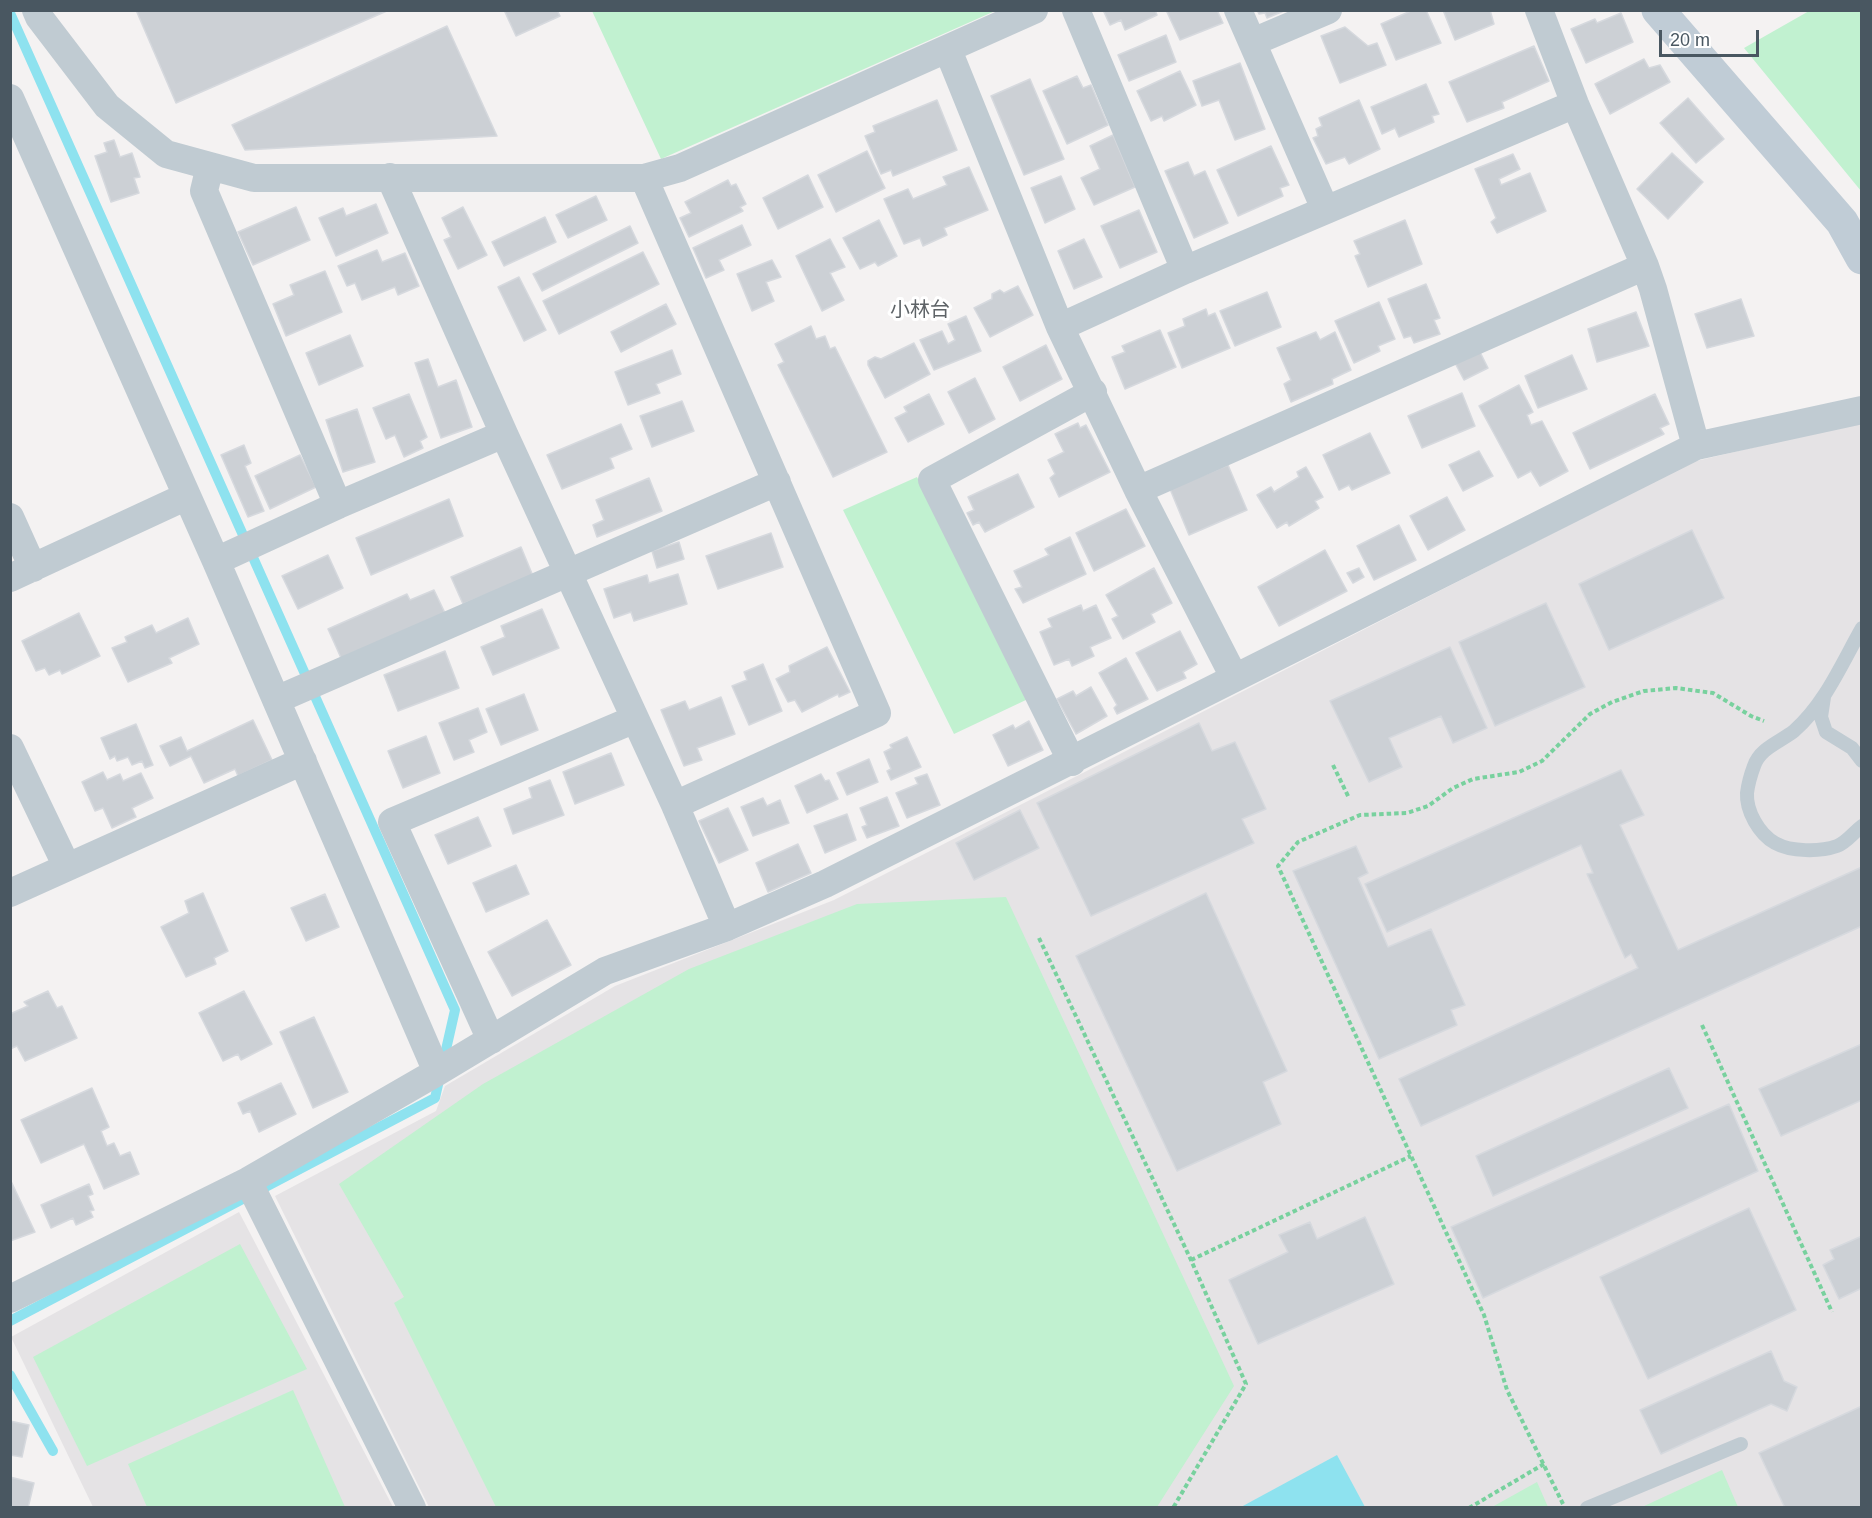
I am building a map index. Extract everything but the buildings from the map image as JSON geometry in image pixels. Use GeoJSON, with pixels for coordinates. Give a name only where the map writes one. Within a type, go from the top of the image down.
{"type":"FeatureCollection","features":[{"type":"Feature","properties":{"kind":"street"},"geometry":{"type":"LineString","coordinates":[[36,10],[106,106],[166,154],[254,178],[644,178],[680,168],[1034,10]]}},
{"type":"Feature","properties":{"kind":"street"},"geometry":{"type":"LineString","coordinates":[[1076,10],[1185,270]]}},
{"type":"Feature","properties":{"kind":"street"},"geometry":{"type":"LineString","coordinates":[[1238,10],[1325,209]]}},
{"type":"Feature","properties":{"kind":"street"},"geometry":{"type":"LineString","coordinates":[[1253,42],[1328,10]]}},
{"type":"Feature","properties":{"kind":"street"},"geometry":{"type":"LineString","coordinates":[[1539,10],[1575,104],[1645,266],[1696,446]]}},
{"type":"Feature","properties":{"kind":"street"},"geometry":{"type":"LineString","coordinates":[[1658,10],[1847,221],[1862,258]]}},
{"type":"Feature","properties":{"kind":"street"},"geometry":{"type":"LineString","coordinates":[[948,50],[1060,327],[1138,490],[1234,677]]}},
{"type":"Feature","properties":{"kind":"street"},"geometry":{"type":"LineString","coordinates":[[10,98],[188,496],[437,1072]]}},
{"type":"Feature","properties":{"kind":"street"},"geometry":{"type":"LineString","coordinates":[[1060,327],[1325,209],[1575,104]]}},
{"type":"Feature","properties":{"kind":"street"},"geometry":{"type":"LineString","coordinates":[[210,166],[204,191],[338,505]]}},
{"type":"Feature","properties":{"kind":"street"},"geometry":{"type":"LineString","coordinates":[[390,177],[504,434],[675,806],[727,927]]}},
{"type":"Feature","properties":{"kind":"street"},"geometry":{"type":"LineString","coordinates":[[644,178],[877,712],[675,806]]}},
{"type":"Feature","properties":{"kind":"street"},"geometry":{"type":"LineString","coordinates":[[1138,490],[1645,266]]}},
{"type":"Feature","properties":{"kind":"street"},"geometry":{"type":"LineString","coordinates":[[1072,762],[932,480],[1093,392]]}},
{"type":"Feature","properties":{"kind":"street"},"geometry":{"type":"LineString","coordinates":[[10,1299],[248,1181],[437,1072],[605,971],[727,927],[825,884],[1072,762],[1234,677],[1696,446],[1862,410]]}},
{"type":"Feature","properties":{"kind":"street"},"geometry":{"type":"LineString","coordinates":[[216,561],[338,505],[504,434]]}},
{"type":"Feature","properties":{"kind":"street"},"geometry":{"type":"LineString","coordinates":[[276,700],[777,483]]}},
{"type":"Feature","properties":{"kind":"street"},"geometry":{"type":"LineString","coordinates":[[10,517],[22,573],[188,496]]}},
{"type":"Feature","properties":{"kind":"street"},"geometry":{"type":"LineString","coordinates":[[491,1040],[392,822],[635,719]]}},
{"type":"Feature","properties":{"kind":"street"},"geometry":{"type":"LineString","coordinates":[[10,748],[67,867]]}},
{"type":"Feature","properties":{"kind":"street"},"geometry":{"type":"LineString","coordinates":[[10,893],[303,761]]}},
{"type":"Feature","properties":{"kind":"street"},"geometry":{"type":"LineString","coordinates":[[248,1181],[412,1508]]}},
{"type":"Feature","properties":{"kind":"lane"},"geometry":{"type":"LineString","coordinates":[[1862,628],[1824,695],[1793,732],[1764,751],[1754,764],[1747,793],[1749,809],[1758,826],[1775,843],[1809,852],[1839,846],[1862,826]]}},
{"type":"Feature","properties":{"kind":"lane"},"geometry":{"type":"LineString","coordinates":[[1824,695],[1821,717],[1826,732],[1852,747],[1862,761]]}},
{"type":"Feature","properties":{"kind":"lane"},"geometry":{"type":"LineString","coordinates":[[1587,1508],[1741,1444]]}},
{"type":"Feature","properties":{"kind":"path"},"geometry":{"type":"LineString","coordinates":[[1564,1508],[1507,1390],[1484,1315],[1278,866],[1298,842],[1360,815],[1407,813],[1428,806],[1453,788],[1473,779],[1519,772],[1542,761],[1590,714],[1612,702],[1644,691],[1676,688],[1713,693],[1750,716],[1793,732]]}},
{"type":"Feature","properties":{"kind":"path"},"geometry":{"type":"LineString","coordinates":[[1333,765],[1349,798]]}},
{"type":"Feature","properties":{"kind":"path"},"geometry":{"type":"LineString","coordinates":[[1040,938],[1191,1260],[1246,1384],[1173,1508]]}},
{"type":"Feature","properties":{"kind":"path"},"geometry":{"type":"LineString","coordinates":[[1702,1025],[1832,1312]]}},
{"type":"Feature","properties":{"kind":"path"},"geometry":{"type":"LineString","coordinates":[[1191,1260],[1411,1156]]}},
{"type":"Feature","properties":{"kind":"path"},"geometry":{"type":"LineString","coordinates":[[1468,1508],[1544,1464]]}},
{"type":"Feature","properties":{"kind":"shaded area"},"geometry":{"type":"Polygon","coordinates":[[[1861,422],[1861,1507],[429,1507],[275,1196],[436,1111],[445,1086],[615,986],[834,900],[1692,462],[1861,422]]]}},
{"type":"Feature","properties":{"kind":"shaded area"},"geometry":{"type":"Polygon","coordinates":[[[239,1212],[393,1507],[93,1507],[11,1337],[239,1212]]]}},
{"type":"Feature","properties":{"kind":"green space"},"geometry":{"type":"Polygon","coordinates":[[[592,11],[995,11],[661,159],[592,11]]]}},
{"type":"Feature","properties":{"kind":"green space"},"geometry":{"type":"Polygon","coordinates":[[[1809,11],[1861,11],[1861,191],[1744,48],[1809,11]]]}},
{"type":"Feature","properties":{"kind":"green space"},"geometry":{"type":"Polygon","coordinates":[[[917,477],[1028,699],[954,734],[843,510],[917,477]]]}},
{"type":"Feature","properties":{"kind":"green space"},"geometry":{"type":"Polygon","coordinates":[[[1006,897],[1234,1386],[1157,1507],[496,1507],[394,1303],[404,1297],[339,1184],[483,1084],[689,969],[857,904],[1006,897]]]}},
{"type":"Feature","properties":{"kind":"green space"},"geometry":{"type":"Polygon","coordinates":[[[240,1244],[307,1369],[87,1466],[33,1357],[240,1244]]]}},
{"type":"Feature","properties":{"kind":"green space"},"geometry":{"type":"Polygon","coordinates":[[[293,1390],[345,1507],[147,1507],[128,1464],[293,1390]]]}},
{"type":"Feature","properties":{"kind":"green space"},"geometry":{"type":"Polygon","coordinates":[[[1722,1470],[1738,1507],[1642,1507],[1722,1470]]]}},
{"type":"Feature","properties":{"kind":"green space"},"geometry":{"type":"Polygon","coordinates":[[[1537,1482],[1548,1507],[1492,1507],[1537,1482]]]}},
{"type":"Feature","properties":{"kind":"water"},"geometry":{"type":"Polygon","coordinates":[[[1337,1455],[1365,1507],[1241,1507],[1337,1455]]]}},
{"type":"Feature","properties":{"kind":"waterway"},"geometry":{"type":"LineString","coordinates":[[10,13],[455,1010],[435,1098],[10,1321]]}},
{"type":"Feature","properties":{"kind":"waterway"},"geometry":{"type":"LineString","coordinates":[[10,1375],[53,1451]]}},
{"type":"Feature","properties":{"kind":"district","name":"小林台"},"geometry":{"type":"Point","coordinates":[920,310]}}]}
